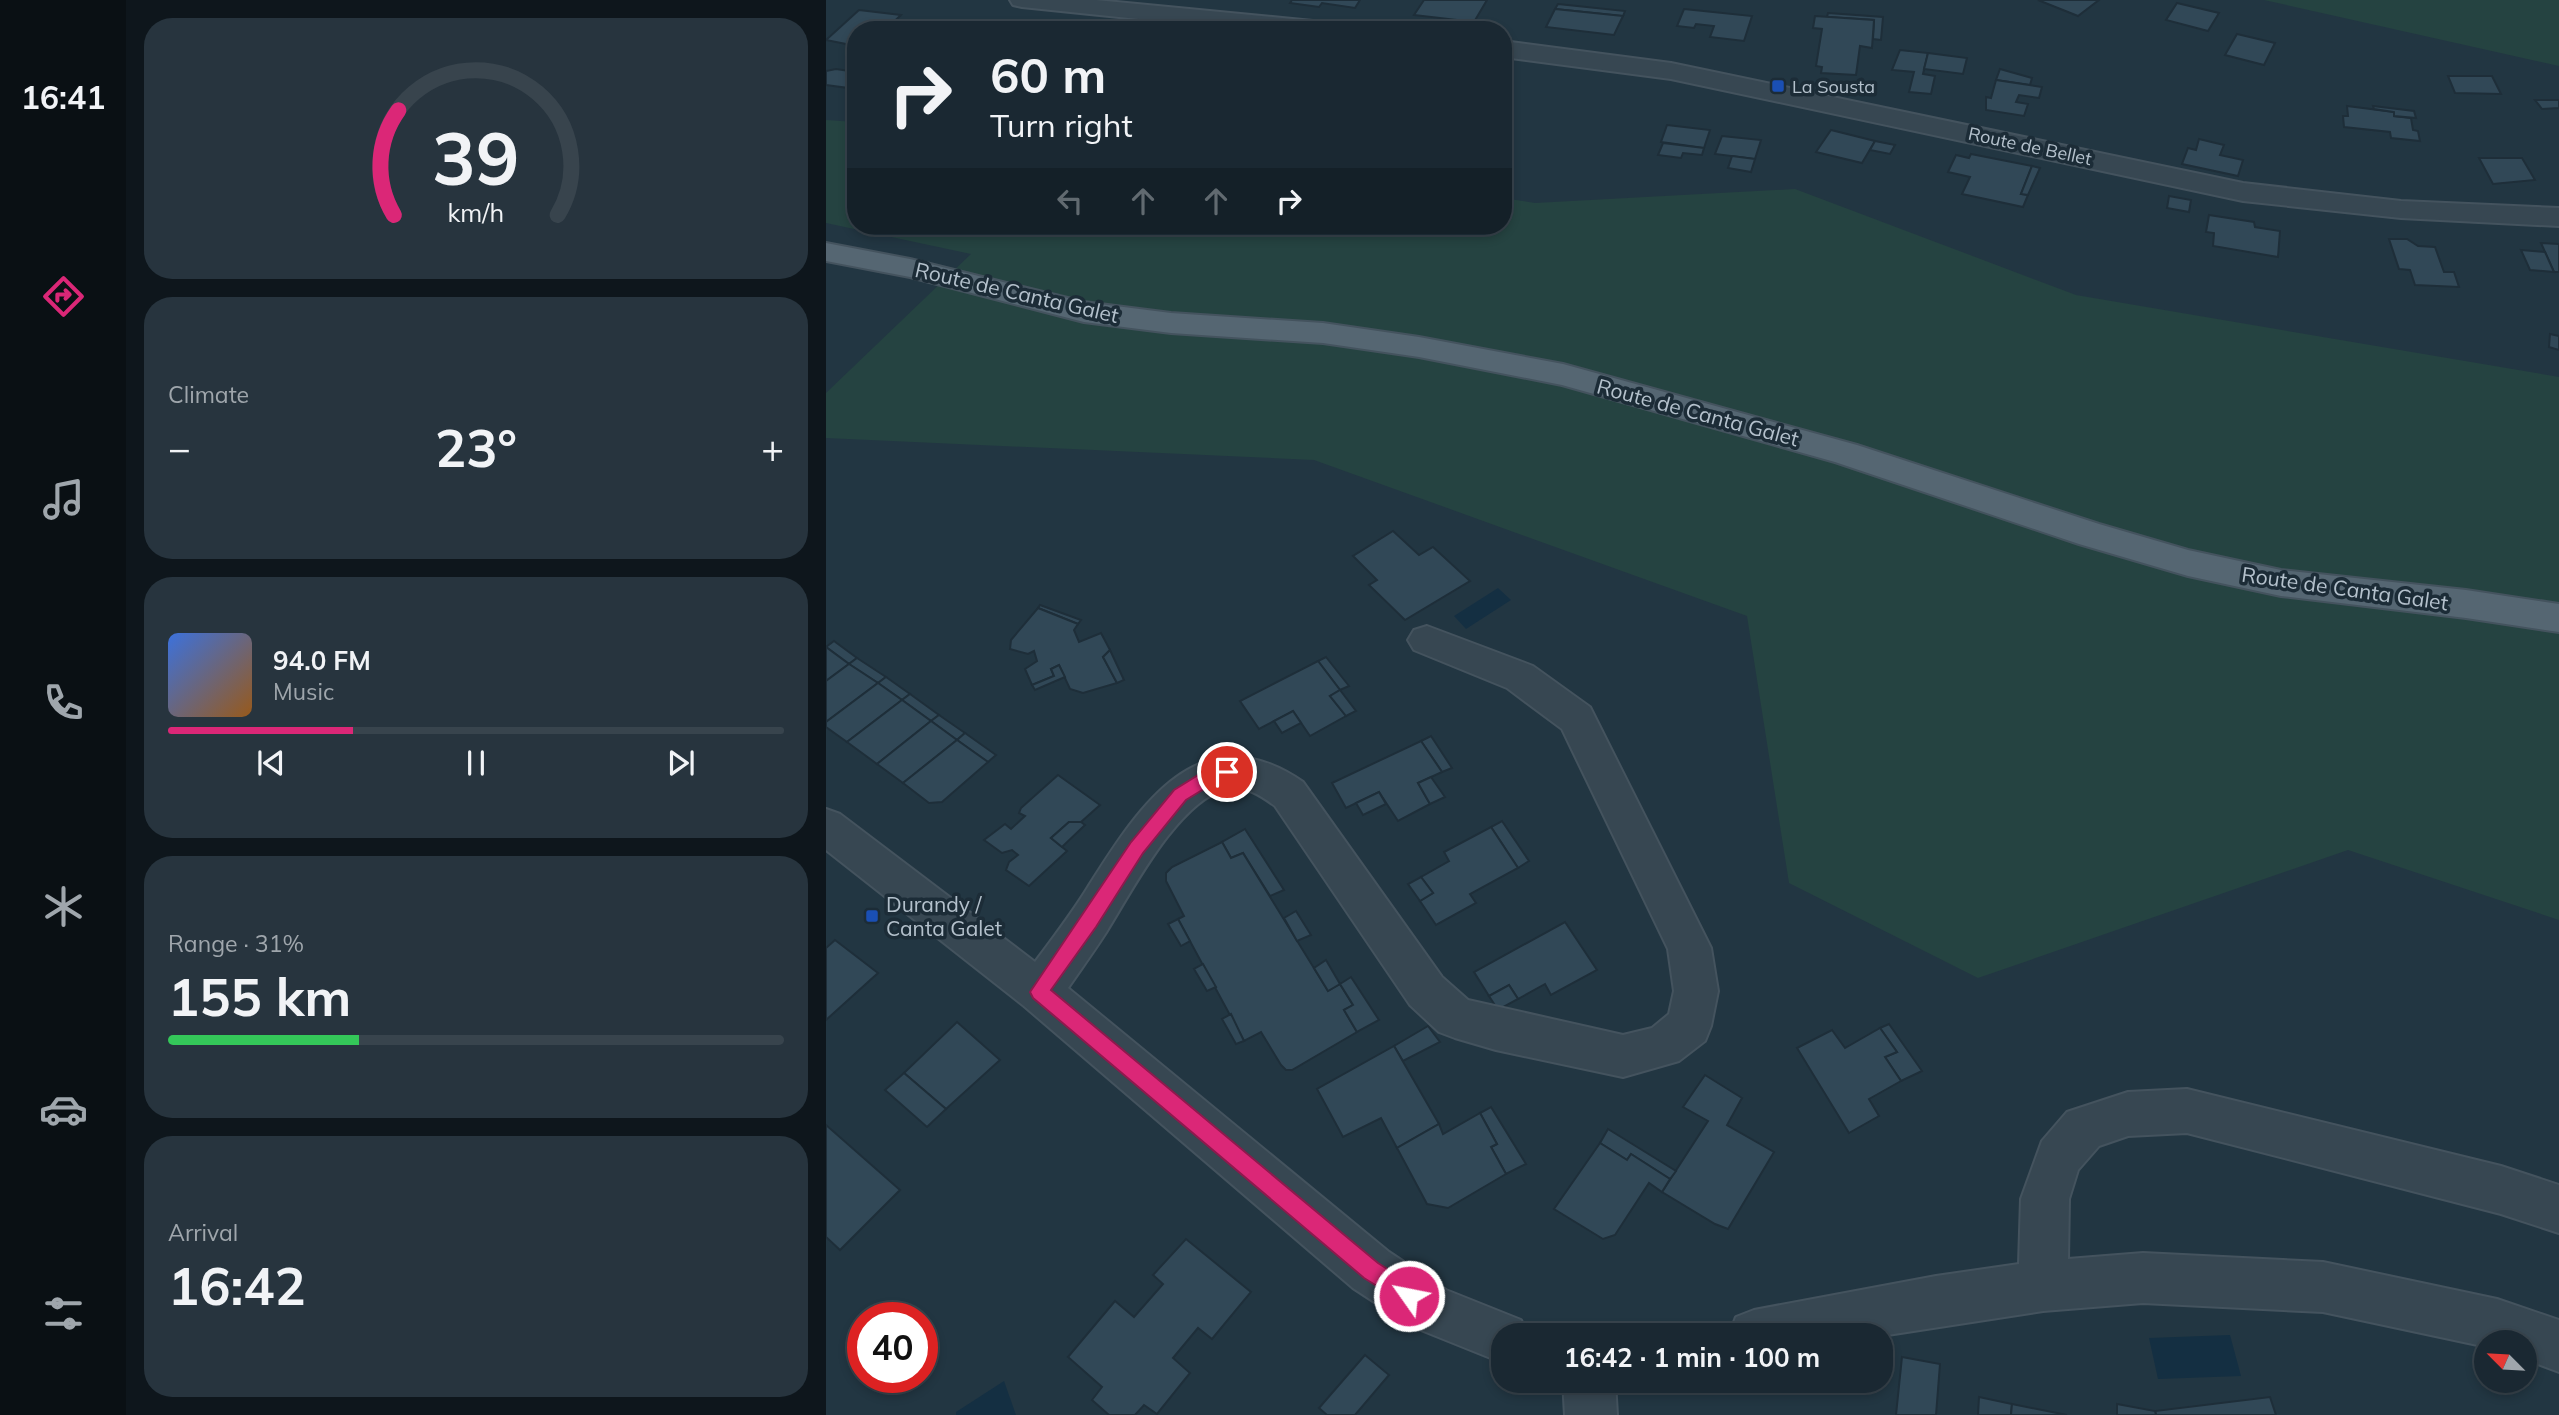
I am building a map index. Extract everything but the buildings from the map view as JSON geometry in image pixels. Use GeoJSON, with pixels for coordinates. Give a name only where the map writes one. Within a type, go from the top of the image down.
{"type":"FeatureCollection","features":[{"type":"Feature","properties":{"kind":"main road","name":"Route de Canta Galet"},"geometry":{"type":"LineString","coordinates":[[826,252],[910,268],[1084,312],[1171,323],[1323,333],[1419,347],[1563,375],[1845,453],[2091,535],[2188,563],[2281,583],[2466,604],[2559,618]]}},
{"type":"Feature","properties":{"kind":"street"},"geometry":{"type":"LineString","coordinates":[[1022,0],[1233,21]]}},
{"type":"Feature","properties":{"kind":"street","name":"Route de Bellet"},"geometry":{"type":"LineString","coordinates":[[1512,50],[1671,71],[2242,191],[2378,209],[2559,218]]}},
{"type":"Feature","properties":{"kind":"street"},"geometry":{"type":"LineString","coordinates":[[1040,992],[1090,922],[1137,848],[1180,795],[1209,777],[1227,772],[1247,773],[1270,780],[1289,794],[1426,991],[1455,1017],[1496,1029],[1623,1056],[1663,1046],[1689,1026],[1696,991],[1689,948],[1576,718],[1520,677],[1427,640]]}},
{"type":"Feature","properties":{"kind":"street"},"geometry":{"type":"LineString","coordinates":[[826,826],[1040,992],[1371,1270],[1429,1308],[1491,1333]]}},
{"type":"Feature","properties":{"kind":"street"},"geometry":{"type":"LineString","coordinates":[[2043,1286],[2045,1199],[2059,1157],[2084,1128],[2128,1114],[2187,1111],[2501,1190],[2559,1209]]}},
{"type":"Feature","properties":{"kind":"street"},"geometry":{"type":"LineString","coordinates":[[1818,1323],[1936,1301],[2043,1286],[2143,1278],[2323,1287],[2497,1324],[2559,1346]]}},
{"type":"Feature","properties":{"kind":"street"},"geometry":{"type":"LineString","coordinates":[[1590,1393],[1591,1415]]}},
{"type":"Feature","properties":{"kind":"green space"},"geometry":{"type":"Polygon","coordinates":[[[2264,0],[2559,0],[2559,66],[2264,0]]]}},
{"type":"Feature","properties":{"kind":"green space"},"geometry":{"type":"Polygon","coordinates":[[[826,120],[847,121],[847,227],[826,223],[826,120]]]}},
{"type":"Feature","properties":{"kind":"green space"},"geometry":{"type":"Polygon","coordinates":[[[1795,189],[2076,295],[2559,377],[2559,920],[2348,850],[1978,978],[1789,883],[1747,616],[1314,460],[826,438],[826,393],[971,254],[882,235],[1512,235],[1512,199],[1535,203],[1795,189]]]}},
{"type":"Feature","properties":{"kind":"water"},"geometry":{"type":"Polygon","coordinates":[[[1498,588],[1511,600],[1466,629],[1454,616],[1498,588]]]}},
{"type":"Feature","properties":{"kind":"water"},"geometry":{"type":"Polygon","coordinates":[[[2230,1335],[2241,1376],[2158,1379],[2149,1338],[2230,1335]]]}},
{"type":"Feature","properties":{"kind":"water"},"geometry":{"type":"Polygon","coordinates":[[[1004,1381],[1016,1415],[956,1415],[956,1412],[1004,1381]]]}},
{"type":"Feature","properties":{"kind":"place","name":"La Sousta"},"geometry":{"type":"Point","coordinates":[1778,86]}},
{"type":"Feature","properties":{"kind":"place","name":"Durandy / Canta Galet"},"geometry":{"type":"Point","coordinates":[872,916]}},
{"type":"Feature","properties":{"kind":"route"},"geometry":{"type":"LineString","coordinates":[[1227,772],[1209,777],[1180,795],[1137,848],[1090,922],[1040,992],[1371,1270],[1409,1296]]}}]}
